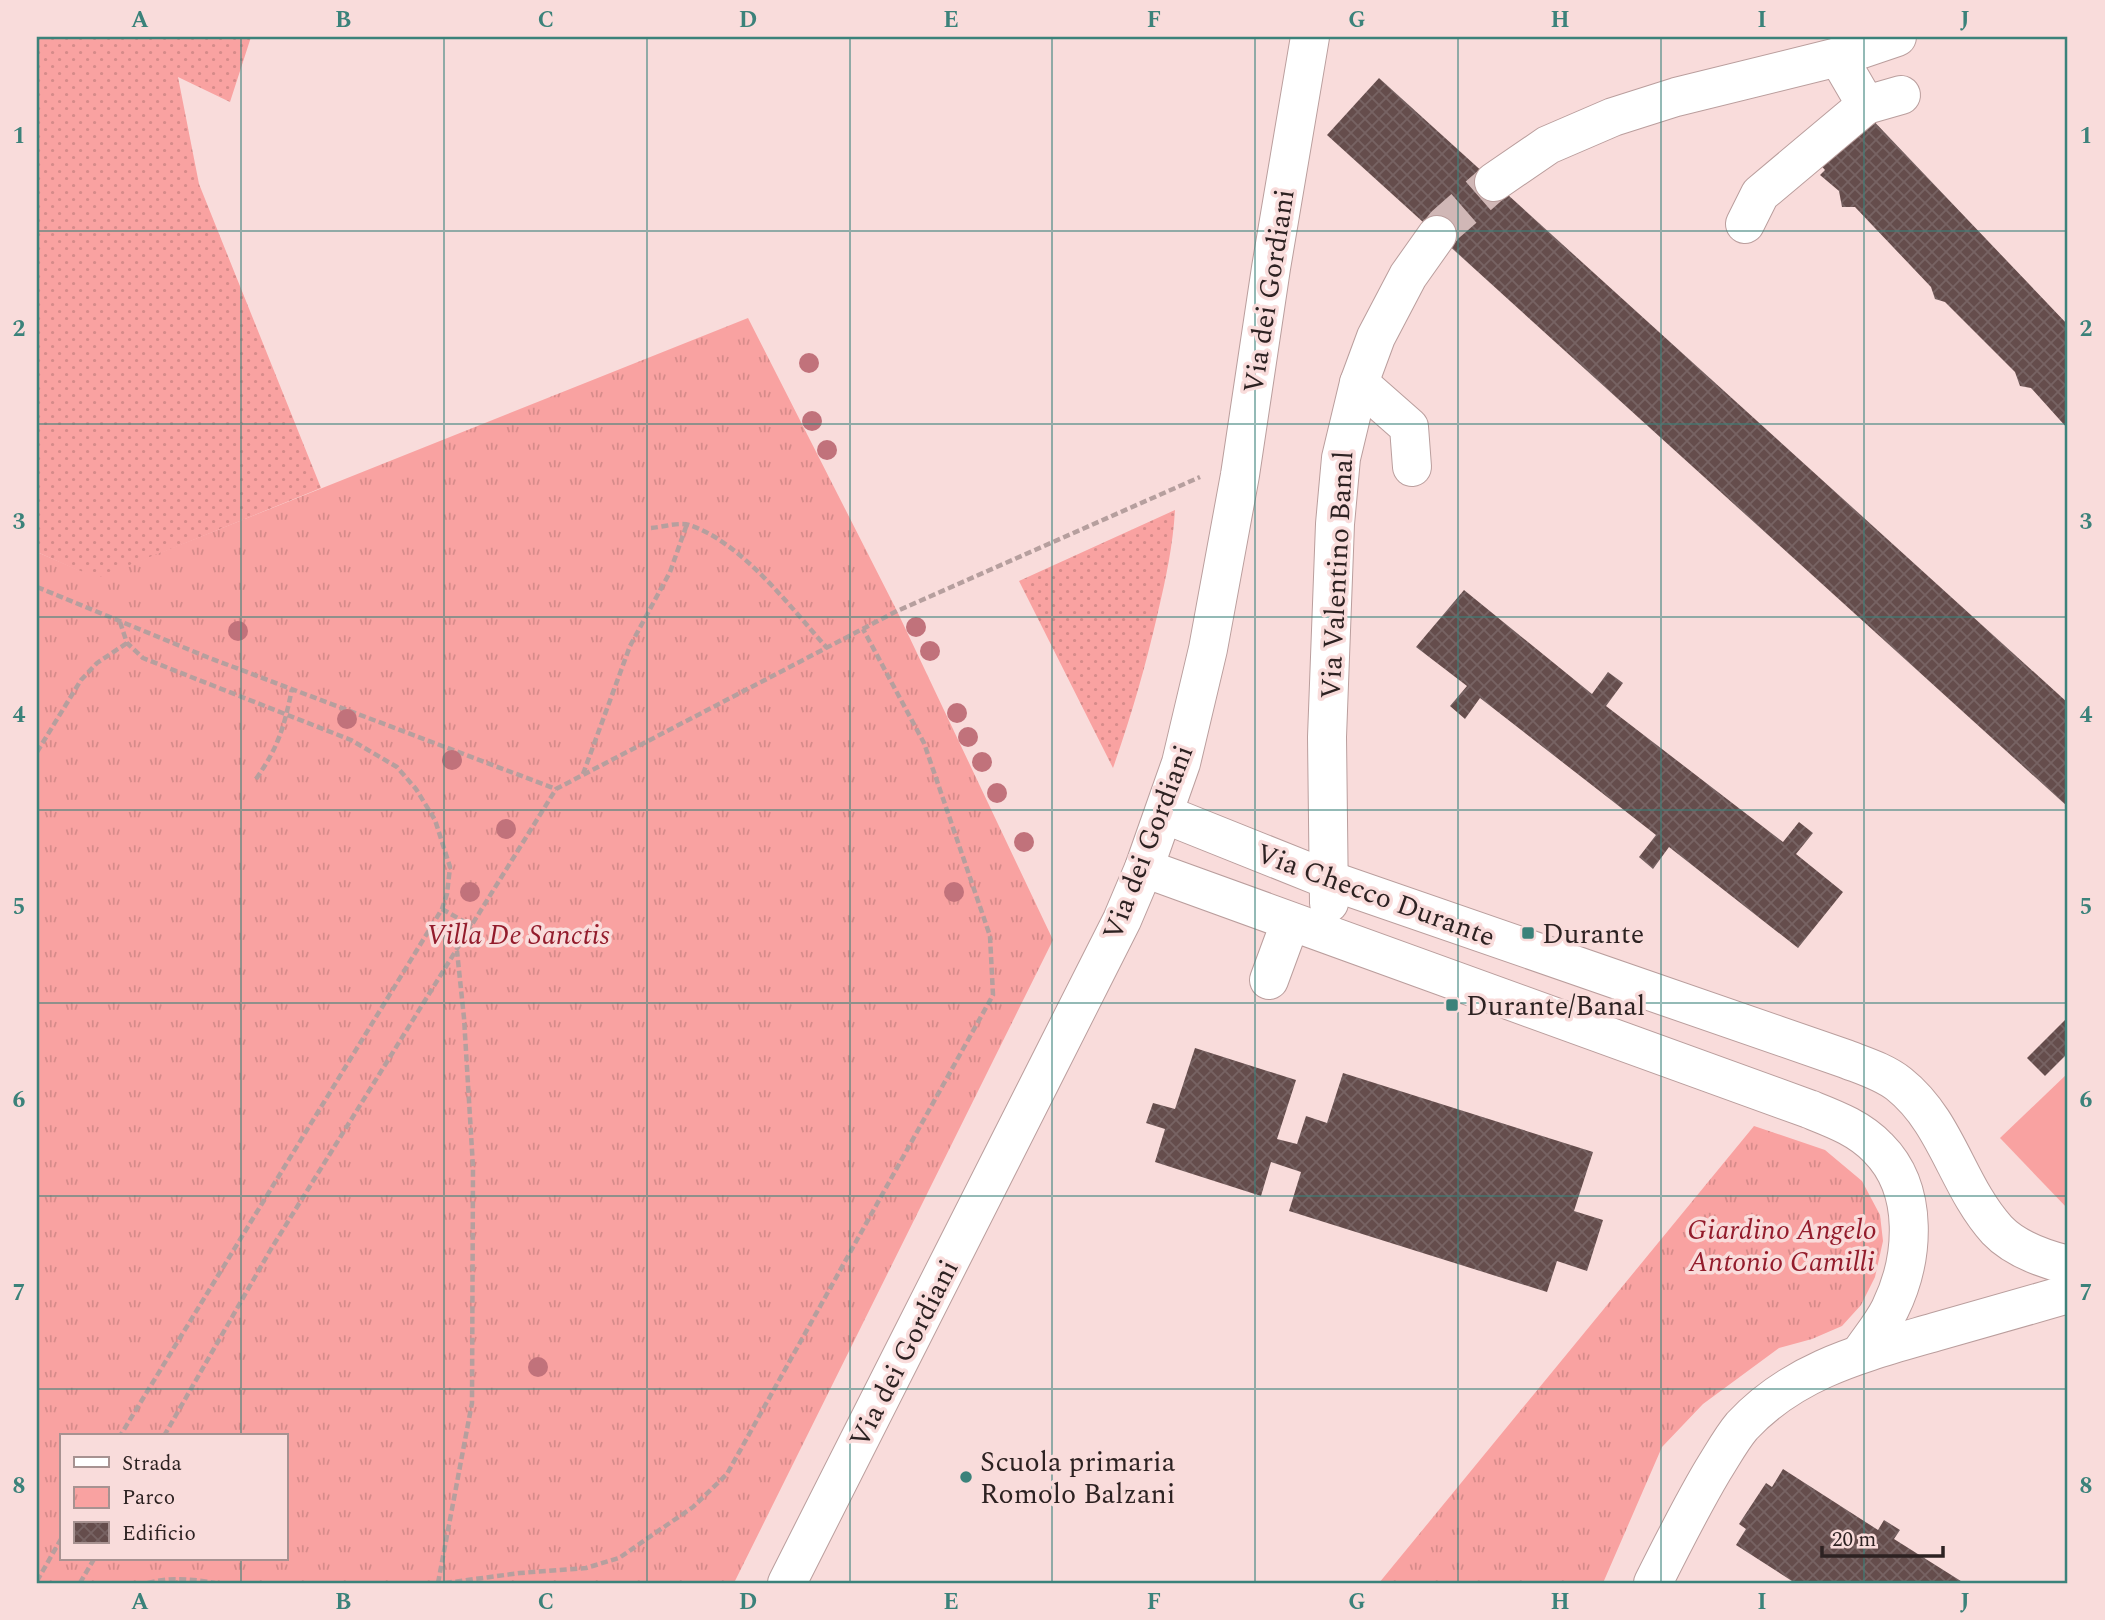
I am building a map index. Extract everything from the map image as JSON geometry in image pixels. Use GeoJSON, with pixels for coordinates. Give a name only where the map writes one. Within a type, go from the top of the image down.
{"type":"FeatureCollection","features":[{"type":"Feature","properties":{"kind":"street","name":"Via dei Gordiani"},"geometry":{"type":"LineString","coordinates":[[787,1583],[1122,920],[1164,814],[1193,718],[1221,583],[1310,37]]}},
{"type":"Feature","properties":{"kind":"street"},"geometry":{"type":"LineString","coordinates":[[1494,182],[1534,166],[1548,145],[1613,117],[1702,90],[1838,57],[1897,37]]}},
{"type":"Feature","properties":{"kind":"street"},"geometry":{"type":"LineString","coordinates":[[1745,224],[1760,194],[1884,100],[1838,57]]}},
{"type":"Feature","properties":{"kind":"street","name":"Via Valentino Banal"},"geometry":{"type":"LineString","coordinates":[[1329,937],[1327,737],[1335,524],[1341,458],[1359,383],[1376,337],[1398,321],[1408,276],[1437,235]]}},
{"type":"Feature","properties":{"kind":"street"},"geometry":{"type":"LineString","coordinates":[[1359,383],[1409,428],[1412,467]]}},
{"type":"Feature","properties":{"kind":"street","name":"Via Checco Durante"},"geometry":{"type":"LineString","coordinates":[[1164,814],[1329,880],[1846,1059],[1888,1076],[1908,1091],[1934,1124],[1982,1209],[1997,1230],[2036,1255],[2068,1265]]}},
{"type":"Feature","properties":{"kind":"street","name":"Via Checco Durante"},"geometry":{"type":"LineString","coordinates":[[1144,868],[1809,1109],[1837,1120],[1865,1136],[1880,1149],[1896,1175],[1903,1192],[1910,1227],[1904,1268],[1896,1295],[1882,1323],[1860,1354]]}},
{"type":"Feature","properties":{"kind":"street"},"geometry":{"type":"LineString","coordinates":[[1269,980],[1290,923]]}},
{"type":"Feature","properties":{"kind":"street"},"geometry":{"type":"LineString","coordinates":[[1653,1583],[1690,1509],[1741,1428],[1765,1404],[1805,1376],[1860,1354],[2068,1294]]}},
{"type":"Feature","properties":{"kind":"path"},"geometry":{"type":"LineString","coordinates":[[165,1434],[271,1250],[556,789],[863,629],[950,587],[1203,476]]}},
{"type":"Feature","properties":{"kind":"path"},"geometry":{"type":"LineString","coordinates":[[652,528],[687,524],[718,538],[762,576],[827,648]]}},
{"type":"Feature","properties":{"kind":"path"},"geometry":{"type":"LineString","coordinates":[[583,775],[630,646],[670,572],[687,524]]}},
{"type":"Feature","properties":{"kind":"path"},"geometry":{"type":"LineString","coordinates":[[37,587],[292,689],[556,789]]}},
{"type":"Feature","properties":{"kind":"path"},"geometry":{"type":"LineString","coordinates":[[120,622],[127,643],[143,658],[363,747],[397,767],[416,789],[435,820],[450,867],[447,894],[442,909],[121,1434]]}},
{"type":"Feature","properties":{"kind":"path"},"geometry":{"type":"LineString","coordinates":[[445,1583],[586,1568],[619,1558],[693,1507],[727,1474],[993,995],[990,936],[924,743],[863,629]]}},
{"type":"Feature","properties":{"kind":"path"},"geometry":{"type":"LineString","coordinates":[[37,752],[81,680],[97,663],[127,643]]}},
{"type":"Feature","properties":{"kind":"path"},"geometry":{"type":"LineString","coordinates":[[256,779],[274,754],[292,689]]}},
{"type":"Feature","properties":{"kind":"path"},"geometry":{"type":"LineString","coordinates":[[442,909],[472,926]]}},
{"type":"Feature","properties":{"kind":"path"},"geometry":{"type":"LineString","coordinates":[[438,1583],[472,1403],[473,1167],[457,950]]}},
{"type":"Feature","properties":{"kind":"path"},"geometry":{"type":"LineString","coordinates":[[37,1581],[60,1541]]}},
{"type":"Feature","properties":{"kind":"path"},"geometry":{"type":"LineString","coordinates":[[80,1583],[93,1560]]}},
{"type":"Feature","properties":{"kind":"path"},"geometry":{"type":"LineString","coordinates":[[148,1583],[158,1580],[198,1580],[215,1583]]}},
{"type":"Feature","properties":{"kind":"path"},"geometry":{"type":"LineString","coordinates":[[198,1580],[210,1583]]}},
{"type":"Feature","properties":{"kind":"green space"},"geometry":{"type":"Polygon","coordinates":[[[37,37],[251,37],[230,102],[178,77],[199,184],[321,488],[97,579],[37,552],[37,37]]]}},
{"type":"Feature","properties":{"kind":"green space","name":"Villa De Sanctis"},"geometry":{"type":"Polygon","coordinates":[[[748,318],[897,611],[1053,940],[734,1583],[37,1583],[37,552],[97,578],[748,318]]]}},
{"type":"Feature","properties":{"kind":"green space"},"geometry":{"type":"Polygon","coordinates":[[[1175,510],[1169,561],[1153,632],[1113,768],[1019,581],[1175,510]]]}},
{"type":"Feature","properties":{"kind":"green space"},"geometry":{"type":"Polygon","coordinates":[[[2068,1073],[2068,1209],[2000,1138],[2068,1073]]]}},
{"type":"Feature","properties":{"kind":"green space","name":"Giardino Angelo Antonio Camilli"},"geometry":{"type":"Polygon","coordinates":[[[1754,1126],[1825,1150],[1862,1181],[1880,1215],[1883,1241],[1875,1277],[1861,1305],[1842,1326],[1812,1339],[1779,1348],[1703,1404],[1662,1447],[1603,1583],[1379,1583],[1754,1126]]]}},
{"type":"Feature","properties":{"kind":"building"},"geometry":{"type":"Polygon","coordinates":[[[1379,78],[2068,703],[2068,807],[1327,135],[1379,78]]]}},
{"type":"Feature","properties":{"kind":"building"},"geometry":{"type":"Polygon","coordinates":[[[1866,113],[2068,325],[2068,429],[2031,388],[2020,386],[2015,372],[1945,302],[1935,299],[1931,287],[1855,207],[1842,207],[1839,191],[1820,175],[1825,170],[1816,160],[1866,113]]]}},
{"type":"Feature","properties":{"kind":"building"},"geometry":{"type":"Polygon","coordinates":[[[1464,590],[1592,694],[1608,672],[1623,683],[1606,706],[1783,842],[1799,822],[1813,833],[1796,854],[1843,892],[1798,948],[1669,847],[1653,869],[1639,857],[1656,835],[1480,698],[1465,719],[1450,706],[1467,686],[1416,647],[1464,590]]]}},
{"type":"Feature","properties":{"kind":"building"},"geometry":{"type":"Polygon","coordinates":[[[2068,1017],[2068,1053],[2045,1076],[2027,1058],[2068,1017]]]}},
{"type":"Feature","properties":{"kind":"building"},"geometry":{"type":"Polygon","coordinates":[[[1195,1048],[1296,1080],[1277,1139],[1297,1144],[1306,1116],[1327,1123],[1343,1073],[1593,1152],[1574,1211],[1603,1220],[1587,1271],[1557,1261],[1547,1292],[1289,1211],[1301,1172],[1271,1162],[1261,1196],[1155,1162],[1165,1129],[1146,1123],[1153,1103],[1175,1109],[1195,1048]]]}},
{"type":"Feature","properties":{"kind":"building"},"geometry":{"type":"Polygon","coordinates":[[[1783,1469],[1878,1530],[1884,1520],[1900,1530],[1894,1539],[1964,1583],[1795,1583],[1736,1545],[1746,1529],[1739,1524],[1766,1483],[1772,1487],[1783,1469]]]}},
{"type":"Feature","properties":{"kind":"tunnel"},"geometry":{"type":"LineString","coordinates":[[1437,235],[1494,182]]}},
{"type":"Feature","properties":{"kind":"place","name":"Durante"},"geometry":{"type":"Point","coordinates":[1528,933]}},
{"type":"Feature","properties":{"kind":"place","name":"Durante/Banal"},"geometry":{"type":"Point","coordinates":[1452,1005]}},
{"type":"Feature","properties":{"kind":"place","name":"Scuola primaria Romolo Balzani"},"geometry":{"type":"Point","coordinates":[966,1477]}}]}
